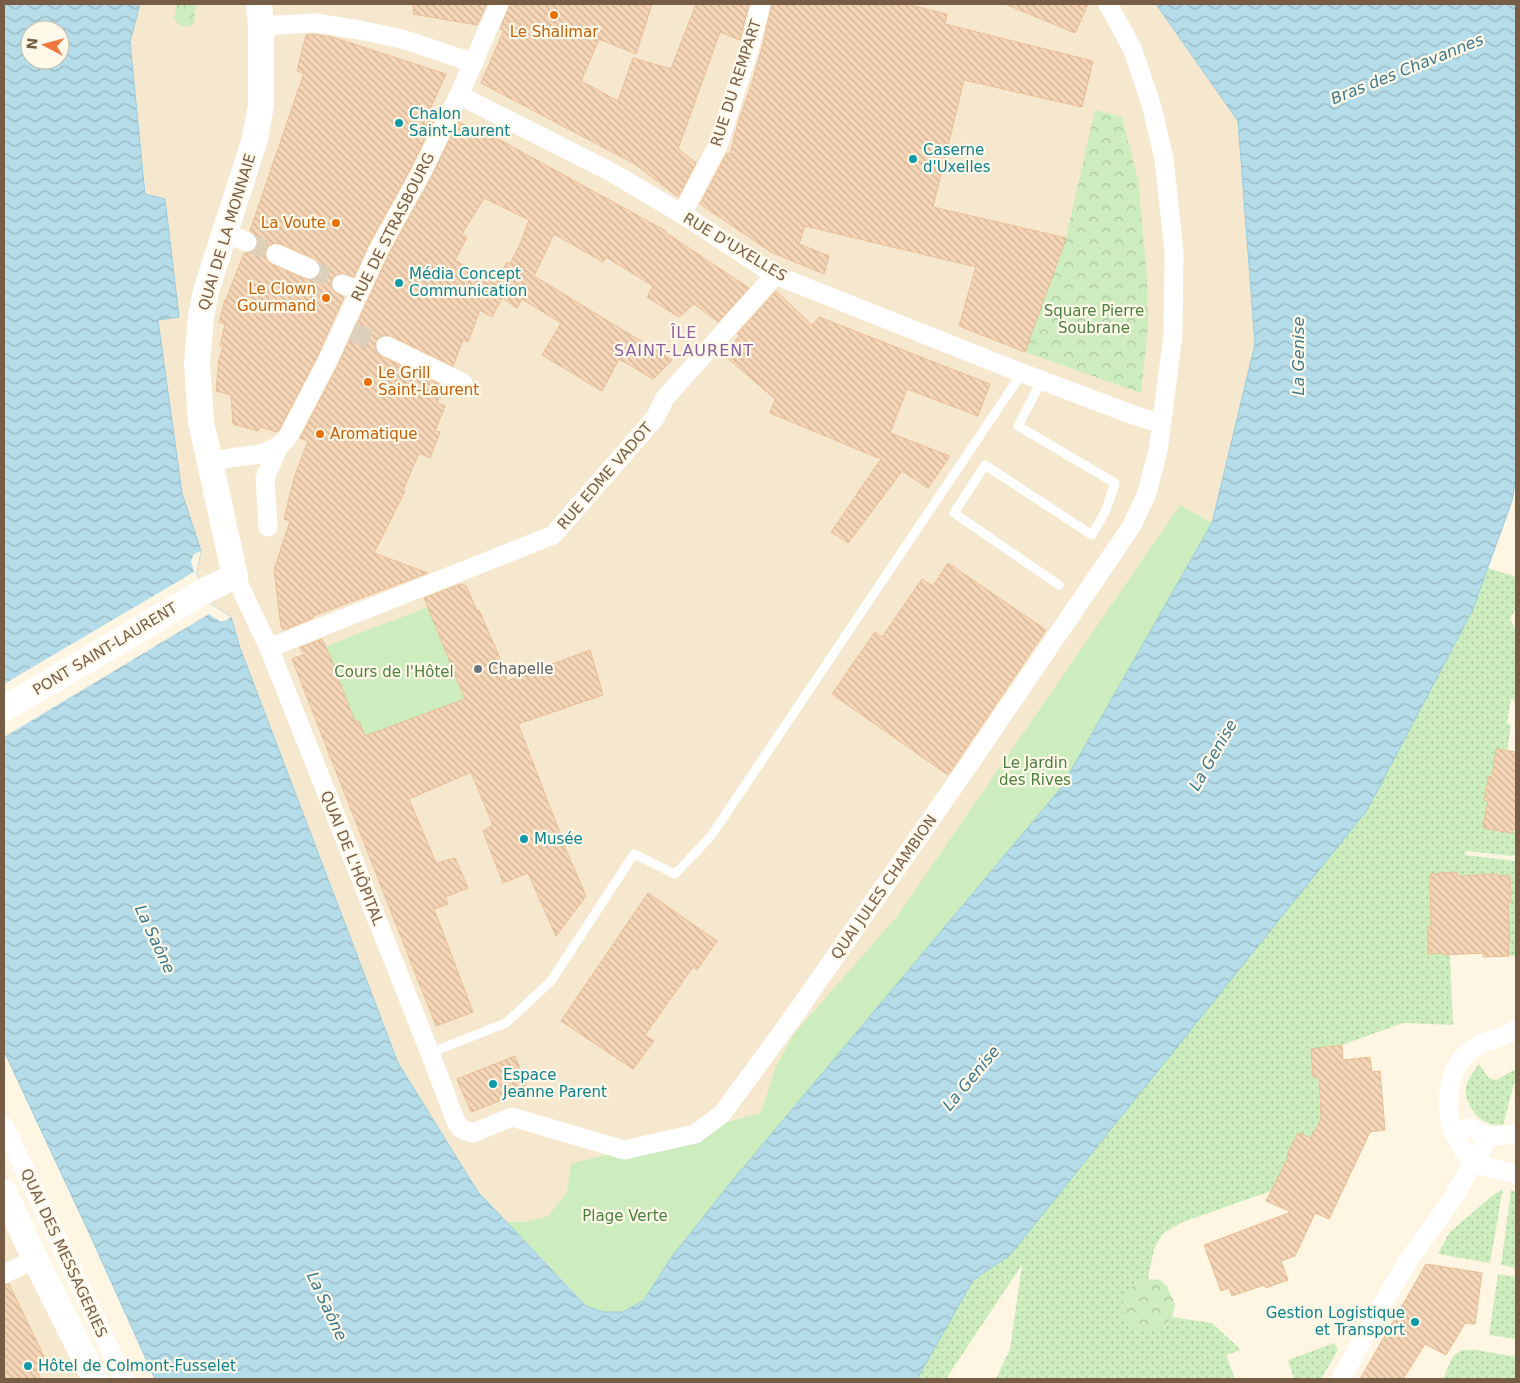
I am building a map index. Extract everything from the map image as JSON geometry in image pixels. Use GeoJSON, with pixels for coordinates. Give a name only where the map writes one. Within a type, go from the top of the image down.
{"type":"FeatureCollection","features":[{"type":"Feature","properties":{"kind":"main road","name":"QUAI DE LA MONNAIE"},"geometry":{"type":"LineString","coordinates":[[235,576],[201,422],[197,363],[201,317],[206,292],[255,139],[261,105],[260,15]]}},
{"type":"Feature","properties":{"kind":"main road","name":"PONT SAINT-LAURENT"},"geometry":{"type":"LineString","coordinates":[[4,709],[206,590],[235,576]]}},
{"type":"Feature","properties":{"kind":"main road","name":"QUAI DES MESSAGERIES"},"geometry":{"type":"LineString","coordinates":[[4,1192],[95,1379]]}},
{"type":"Feature","properties":{"kind":"street","name":"RUE DE STRASBOURG"},"geometry":{"type":"LineString","coordinates":[[268,527],[266,478],[279,446],[288,437],[327,362],[347,330],[359,291],[421,173],[474,63],[499,4]]}},
{"type":"Feature","properties":{"kind":"street","name":"RUE DU REMPART"},"geometry":{"type":"LineString","coordinates":[[682,214],[718,145],[749,50],[761,4]]}},
{"type":"Feature","properties":{"kind":"street","name":"QUAI JULES CHAMBION"},"geometry":{"type":"LineString","coordinates":[[473,1133],[512,1117],[624,1150],[695,1134],[722,1114],[830,965],[1131,527],[1146,496],[1158,451],[1173,335],[1174,252],[1164,159],[1152,107],[1132,48],[1108,4]]}},
{"type":"Feature","properties":{"kind":"street"},"geometry":{"type":"LineString","coordinates":[[260,15],[360,30],[402,39],[474,63]]}},
{"type":"Feature","properties":{"kind":"street","name":"RUE D'UXELLES"},"geometry":{"type":"LineString","coordinates":[[459,95],[611,172],[682,214],[775,275],[1042,380],[1161,424]]}},
{"type":"Feature","properties":{"kind":"street"},"geometry":{"type":"LineString","coordinates":[[276,254],[310,269]]}},
{"type":"Feature","properties":{"kind":"street","name":"RUE EDME VADOT"},"geometry":{"type":"LineString","coordinates":[[269,648],[553,534],[655,418],[665,398],[775,275]]}},
{"type":"Feature","properties":{"kind":"street"},"geometry":{"type":"LineString","coordinates":[[342,284],[359,291]]}},
{"type":"Feature","properties":{"kind":"street"},"geometry":{"type":"LineString","coordinates":[[386,346],[463,383]]}},
{"type":"Feature","properties":{"kind":"street"},"geometry":{"type":"LineString","coordinates":[[210,462],[261,454],[279,446]]}},
{"type":"Feature","properties":{"kind":"street","name":"QUAI DE L'HÔPITAL"},"geometry":{"type":"LineString","coordinates":[[235,576],[269,648],[456,1122],[461,1129],[473,1133]]}},
{"type":"Feature","properties":{"kind":"street"},"geometry":{"type":"LineString","coordinates":[[1516,1029],[1476,1046],[1461,1059],[1452,1075],[1449,1094],[1449,1110],[1454,1132],[1471,1163],[1516,1174]]}},
{"type":"Feature","properties":{"kind":"street","name":"QUAI DES MESSAGERIES"},"geometry":{"type":"LineString","coordinates":[[4,1126],[124,1379]]}},
{"type":"Feature","properties":{"kind":"street"},"geometry":{"type":"LineString","coordinates":[[1454,1132],[1471,1128],[1487,1137],[1516,1134]]}},
{"type":"Feature","properties":{"kind":"street"},"geometry":{"type":"LineString","coordinates":[[1340,1379],[1403,1269],[1455,1195],[1466,1177],[1471,1163],[1480,1153],[1487,1137]]}},
{"type":"Feature","properties":{"kind":"street"},"geometry":{"type":"LineString","coordinates":[[4,1274],[35,1259]]}},
{"type":"Feature","properties":{"kind":"lane"},"geometry":{"type":"LineString","coordinates":[[430,1053],[506,1023],[551,981],[634,854],[675,874],[711,836],[1022,372]]}},
{"type":"Feature","properties":{"kind":"lane"},"geometry":{"type":"LineString","coordinates":[[1042,380],[1018,426],[1115,483],[1106,510],[1092,536],[985,465],[954,513],[1060,585]]}},
{"type":"Feature","properties":{"kind":"shaded area","name":"ÎLE SAINT-LAURENT"},"geometry":{"type":"Polygon","coordinates":[[[140,4],[1156,4],[1238,121],[1255,344],[1212,523],[1061,788],[728,1186],[671,1258],[587,1306],[478,1192],[398,1063],[240,648],[232,617],[212,604],[196,574],[201,551],[182,493],[158,320],[179,317],[165,199],[146,195],[130,42],[140,4]]]}},
{"type":"Feature","properties":{"kind":"shaded area"},"geometry":{"type":"Polygon","coordinates":[[[4,1170],[94,1379],[4,1379],[4,1170]]]}},
{"type":"Feature","properties":{"kind":"green space"},"geometry":{"type":"Polygon","coordinates":[[[177,4],[196,4],[194,23],[185,26],[176,22],[174,19],[177,4]]]}},
{"type":"Feature","properties":{"kind":"green space","name":"Square Pierre Soubrane"},"geometry":{"type":"Polygon","coordinates":[[[1095,110],[1122,117],[1138,181],[1147,276],[1148,325],[1141,393],[1025,352],[1066,238],[1095,110]]]}},
{"type":"Feature","properties":{"kind":"green space"},"geometry":{"type":"Polygon","coordinates":[[[1180,505],[1212,523],[1061,788],[728,1186],[671,1258],[644,1300],[623,1312],[602,1312],[587,1306],[507,1222],[526,1222],[548,1216],[567,1192],[571,1164],[761,1113],[776,1066],[794,1034],[898,915],[1180,505]]]}},
{"type":"Feature","properties":{"kind":"green space"},"geometry":{"type":"Polygon","coordinates":[[[1488,568],[1516,577],[1516,608],[1510,619],[1516,630],[1516,694],[1515,700],[1511,699],[1507,724],[1511,725],[1507,751],[1496,749],[1492,777],[1489,777],[1484,800],[1488,801],[1483,828],[1511,833],[1513,829],[1516,830],[1516,854],[1512,856],[1467,851],[1465,855],[1516,861],[1516,956],[1509,956],[1509,913],[1503,902],[1511,901],[1510,875],[1468,875],[1457,881],[1456,872],[1430,874],[1431,916],[1437,927],[1428,927],[1428,953],[1450,955],[1453,1025],[1403,1023],[1342,1045],[1311,1049],[1313,1077],[1318,1077],[1320,1108],[1326,1124],[1319,1122],[1311,1139],[1298,1133],[1287,1155],[1300,1161],[1271,1191],[1183,1222],[1163,1233],[1154,1249],[1148,1279],[1132,1286],[1164,1328],[1172,1317],[1212,1323],[1241,1350],[1226,1355],[1235,1379],[996,1379],[1010,1349],[1022,1265],[947,1379],[917,1379],[973,1280],[1010,1255],[1472,611],[1488,568]]]}},
{"type":"Feature","properties":{"kind":"green space","name":"Cours de l'Hôtel"},"geometry":{"type":"Polygon","coordinates":[[[428,607],[465,699],[365,736],[359,721],[355,722],[326,646],[428,607]]]}},
{"type":"Feature","properties":{"kind":"green space"},"geometry":{"type":"Polygon","coordinates":[[[1479,1064],[1489,1078],[1496,1080],[1516,1069],[1516,1081],[1503,1125],[1491,1124],[1479,1118],[1469,1104],[1466,1093],[1467,1085],[1479,1064]]]}},
{"type":"Feature","properties":{"kind":"green space"},"geometry":{"type":"Polygon","coordinates":[[[1503,1189],[1490,1263],[1438,1254],[1449,1233],[1493,1195],[1503,1189]]]}},
{"type":"Feature","properties":{"kind":"green space"},"geometry":{"type":"Polygon","coordinates":[[[1511,1190],[1516,1192],[1516,1268],[1501,1265],[1511,1190]]]}},
{"type":"Feature","properties":{"kind":"green space"},"geometry":{"type":"Polygon","coordinates":[[[1498,1274],[1516,1277],[1516,1339],[1489,1335],[1498,1274]]]}},
{"type":"Feature","properties":{"kind":"green space"},"geometry":{"type":"Polygon","coordinates":[[[1148,1279],[1160,1280],[1167,1286],[1175,1305],[1172,1317],[1164,1327],[1148,1331],[1134,1328],[1122,1316],[1123,1299],[1132,1286],[1148,1279]]]}},
{"type":"Feature","properties":{"kind":"green space"},"geometry":{"type":"Polygon","coordinates":[[[1334,1343],[1338,1350],[1321,1379],[1294,1379],[1288,1360],[1334,1343]]]}},
{"type":"Feature","properties":{"kind":"green space"},"geometry":{"type":"Polygon","coordinates":[[[1462,1350],[1477,1350],[1516,1357],[1516,1379],[1443,1379],[1453,1356],[1462,1350]]]}},
{"type":"Feature","properties":{"kind":"water"},"geometry":{"type":"Polygon","coordinates":[[[4,4],[140,4],[130,42],[145,194],[165,199],[179,317],[158,320],[182,493],[201,551],[196,574],[211,604],[231,617],[240,648],[398,1063],[478,1192],[586,1306],[603,1312],[623,1312],[644,1300],[671,1258],[728,1186],[1061,788],[1212,523],[1255,344],[1238,121],[1156,4],[1516,4],[1516,477],[1512,501],[1472,611],[1367,810],[1010,1255],[973,1280],[917,1379],[155,1379],[4,1051],[4,4]]]}},
{"type":"Feature","properties":{"kind":"pier"},"geometry":{"type":"Polygon","coordinates":[[[201,551],[196,574],[211,604],[231,617],[225,621],[219,621],[209,614],[4,737],[4,684],[194,572],[191,561],[194,554],[201,551]]]}},
{"type":"Feature","properties":{"kind":"building"},"geometry":{"type":"Polygon","coordinates":[[[414,4],[487,4],[477,25],[413,14],[414,4]]]}},
{"type":"Feature","properties":{"kind":"building"},"geometry":{"type":"Polygon","coordinates":[[[510,4],[652,4],[636,54],[599,39],[581,81],[618,101],[633,58],[671,69],[696,4],[749,4],[740,40],[720,32],[678,149],[696,163],[678,197],[635,164],[481,83],[504,30],[500,29],[510,4]]]}},
{"type":"Feature","properties":{"kind":"building"},"geometry":{"type":"Polygon","coordinates":[[[772,4],[905,4],[947,14],[945,24],[1093,61],[1082,107],[964,80],[933,207],[1066,238],[1025,352],[959,326],[976,267],[805,226],[799,244],[829,256],[824,274],[771,252],[700,204],[727,153],[730,154],[762,48],[772,4]]]}},
{"type":"Feature","properties":{"kind":"building"},"geometry":{"type":"Polygon","coordinates":[[[1005,4],[1088,4],[1075,33],[1005,4]]]}},
{"type":"Feature","properties":{"kind":"building"},"geometry":{"type":"Polygon","coordinates":[[[314,34],[332,37],[446,74],[430,109],[438,112],[411,168],[369,244],[354,277],[341,273],[332,279],[331,285],[333,290],[344,297],[317,357],[279,430],[277,432],[260,427],[258,431],[233,424],[231,395],[216,391],[219,360],[223,346],[220,346],[225,324],[219,322],[225,300],[244,253],[253,251],[257,246],[258,240],[250,231],[304,73],[297,71],[306,35],[314,34]],[[281,244],[269,245],[266,250],[265,255],[271,264],[306,279],[311,280],[320,274],[321,267],[319,262],[281,244]]]}},
{"type":"Feature","properties":{"kind":"building"},"geometry":{"type":"Polygon","coordinates":[[[458,122],[500,140],[666,231],[749,288],[718,322],[694,304],[679,317],[647,297],[653,286],[606,257],[603,262],[554,234],[534,276],[672,360],[653,379],[619,359],[602,391],[542,355],[561,323],[522,299],[517,308],[502,298],[492,317],[480,310],[468,342],[463,340],[453,366],[391,336],[379,337],[375,346],[376,352],[381,356],[444,386],[437,403],[445,406],[435,431],[440,432],[430,458],[419,453],[403,490],[405,491],[374,553],[428,573],[313,616],[313,618],[284,630],[281,627],[274,570],[290,521],[284,519],[294,478],[308,441],[300,438],[337,367],[389,254],[431,178],[458,122]],[[484,198],[462,234],[467,237],[455,260],[495,284],[507,262],[510,264],[529,220],[484,198]]]}},
{"type":"Feature","properties":{"kind":"building"},"geometry":{"type":"Polygon","coordinates":[[[776,291],[812,325],[819,317],[990,384],[978,416],[907,389],[890,433],[950,456],[928,488],[902,471],[848,543],[831,532],[881,459],[770,413],[775,399],[724,355],[740,335],[737,334],[776,291]]]}},
{"type":"Feature","properties":{"kind":"building"},"geometry":{"type":"Polygon","coordinates":[[[948,563],[1046,630],[948,775],[832,694],[875,632],[882,637],[922,579],[933,586],[948,563]]]}},
{"type":"Feature","properties":{"kind":"building","name":"Musée"},"geometry":{"type":"Polygon","coordinates":[[[461,584],[466,586],[477,611],[479,610],[498,654],[507,681],[590,650],[603,695],[518,724],[559,834],[586,896],[556,936],[528,873],[503,883],[483,831],[493,825],[471,772],[409,799],[436,863],[455,858],[468,888],[445,897],[448,904],[434,909],[473,1012],[436,1026],[292,659],[305,654],[299,648],[322,639],[334,665],[355,722],[359,721],[365,736],[465,699],[424,598],[461,584]]]}},
{"type":"Feature","properties":{"kind":"building"},"geometry":{"type":"Polygon","coordinates":[[[1496,749],[1516,752],[1516,830],[1513,829],[1512,833],[1483,828],[1488,801],[1484,800],[1489,776],[1492,777],[1496,749]]]}},
{"type":"Feature","properties":{"kind":"building"},"geometry":{"type":"Polygon","coordinates":[[[1457,872],[1457,876],[1510,875],[1511,902],[1508,902],[1509,956],[1483,957],[1483,953],[1428,954],[1428,927],[1431,927],[1430,874],[1457,872]]]}},
{"type":"Feature","properties":{"kind":"building"},"geometry":{"type":"Polygon","coordinates":[[[648,893],[717,941],[697,970],[693,967],[645,1035],[654,1041],[633,1069],[561,1021],[648,893]]]}},
{"type":"Feature","properties":{"kind":"building"},"geometry":{"type":"Polygon","coordinates":[[[1342,1045],[1343,1060],[1370,1057],[1372,1072],[1380,1071],[1385,1130],[1370,1132],[1329,1219],[1315,1213],[1295,1256],[1281,1261],[1288,1280],[1266,1288],[1264,1285],[1232,1296],[1229,1288],[1221,1291],[1204,1245],[1291,1212],[1266,1201],[1289,1156],[1287,1155],[1298,1133],[1311,1138],[1321,1119],[1319,1077],[1313,1077],[1311,1049],[1342,1045]]]}},
{"type":"Feature","properties":{"kind":"building","name":"Espace Jeanne Parent"},"geometry":{"type":"Polygon","coordinates":[[[515,1056],[528,1090],[471,1112],[457,1079],[515,1056]]]}},
{"type":"Feature","properties":{"kind":"building","name":"Gestion Logistique et Transport"},"geometry":{"type":"Polygon","coordinates":[[[1426,1264],[1482,1273],[1475,1324],[1465,1323],[1446,1355],[1425,1344],[1403,1379],[1360,1379],[1426,1264]]]}},
{"type":"Feature","properties":{"kind":"building"},"geometry":{"type":"Polygon","coordinates":[[[9,1284],[47,1363],[36,1368],[41,1379],[4,1379],[4,1285],[9,1284]]]}},
{"type":"Feature","properties":{"kind":"tunnel"},"geometry":{"type":"LineString","coordinates":[[247,242],[276,254]]}},
{"type":"Feature","properties":{"kind":"tunnel"},"geometry":{"type":"LineString","coordinates":[[310,269],[342,284]]}},
{"type":"Feature","properties":{"kind":"tunnel"},"geometry":{"type":"LineString","coordinates":[[352,332],[386,346]]}},
{"type":"Feature","properties":{"kind":"place","name":"Le Shalimar"},"geometry":{"type":"Point","coordinates":[554,15]}},
{"type":"Feature","properties":{"kind":"place","name":"Chalon Saint-Laurent"},"geometry":{"type":"Point","coordinates":[399,123]}},
{"type":"Feature","properties":{"kind":"place","name":"Caserne d'Uxelles"},"geometry":{"type":"Point","coordinates":[913,159]}},
{"type":"Feature","properties":{"kind":"place","name":"La Voute"},"geometry":{"type":"Point","coordinates":[336,223]}},
{"type":"Feature","properties":{"kind":"place","name":"Média Concept Communication"},"geometry":{"type":"Point","coordinates":[399,283]}},
{"type":"Feature","properties":{"kind":"place","name":"Le Clown Gourmand"},"geometry":{"type":"Point","coordinates":[326,298]}},
{"type":"Feature","properties":{"kind":"place","name":"Le Grill Saint-Laurent"},"geometry":{"type":"Point","coordinates":[368,382]}},
{"type":"Feature","properties":{"kind":"place","name":"Aromatique"},"geometry":{"type":"Point","coordinates":[320,434]}},
{"type":"Feature","properties":{"kind":"place","name":"Chapelle"},"geometry":{"type":"Point","coordinates":[478,669]}},
{"type":"Feature","properties":{"kind":"place","name":"Musée"},"geometry":{"type":"Point","coordinates":[524,839]}},
{"type":"Feature","properties":{"kind":"place","name":"Espace Jeanne Parent"},"geometry":{"type":"Point","coordinates":[493,1084]}},
{"type":"Feature","properties":{"kind":"place","name":"Gestion Logistique et Transport"},"geometry":{"type":"Point","coordinates":[1415,1322]}},
{"type":"Feature","properties":{"kind":"place","name":"Hôtel de Colmont-Fusselet"},"geometry":{"type":"Point","coordinates":[28,1366]}},
{"type":"Feature","properties":{"kind":"district","name":"ÎLE SAINT-LAURENT"},"geometry":{"type":"Point","coordinates":[684,341]}},
{"type":"Feature","properties":{"kind":"water label","name":"Bras des Chavannes"},"geometry":{"type":"Point","coordinates":[1407,69]}},
{"type":"Feature","properties":{"kind":"water label","name":"La Genise"},"geometry":{"type":"Point","coordinates":[1298,356]}},
{"type":"Feature","properties":{"kind":"water label","name":"La Genise"},"geometry":{"type":"Point","coordinates":[1213,755]}},
{"type":"Feature","properties":{"kind":"water label","name":"La Saône"},"geometry":{"type":"Point","coordinates":[155,939]}},
{"type":"Feature","properties":{"kind":"water label","name":"La Genise"},"geometry":{"type":"Point","coordinates":[971,1078]}},
{"type":"Feature","properties":{"kind":"water label","name":"La Saône"},"geometry":{"type":"Point","coordinates":[327,1306]}},
{"type":"Feature","properties":{"kind":"park label","name":"Le Jardin des Rives"},"geometry":{"type":"Point","coordinates":[1035,772]}},
{"type":"Feature","properties":{"kind":"park label","name":"Plage Verte"},"geometry":{"type":"Point","coordinates":[625,1216]}}]}
